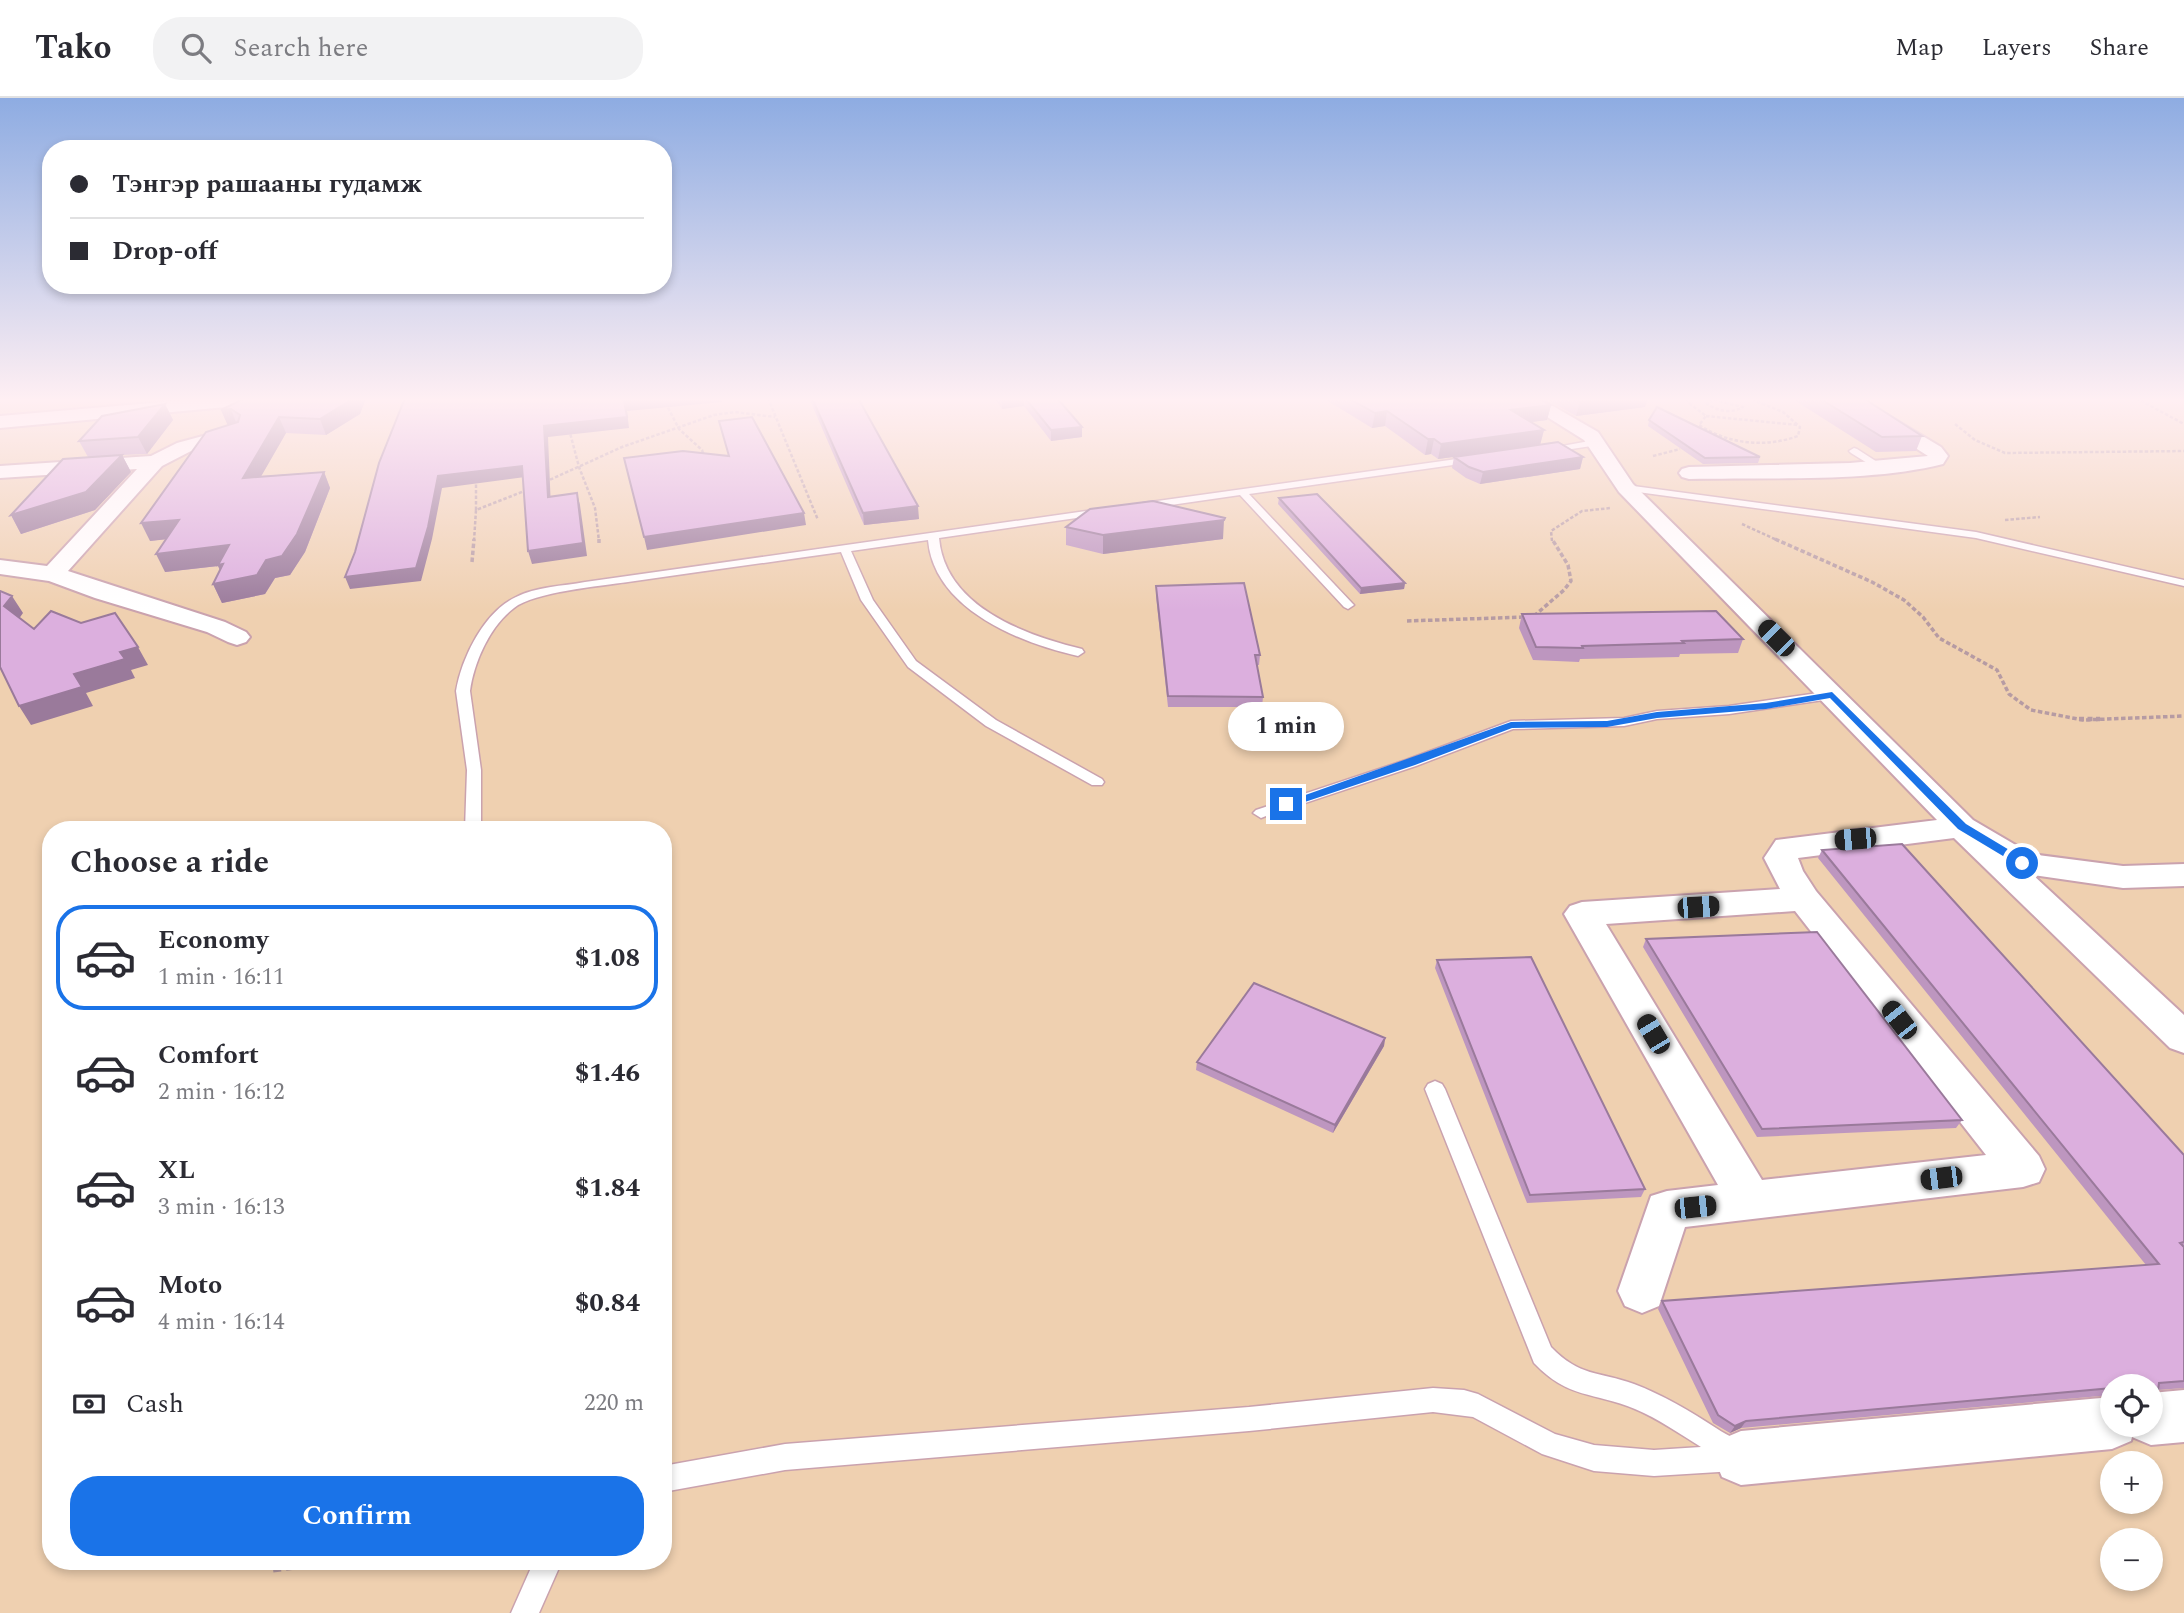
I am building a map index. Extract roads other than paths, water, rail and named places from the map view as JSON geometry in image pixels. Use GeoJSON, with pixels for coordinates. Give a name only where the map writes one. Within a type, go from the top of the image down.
{"type":"FeatureCollection","features":[{"type":"Feature","properties":{"kind":"street"},"geometry":{"type":"LineString","coordinates":[[0,472],[51,469]]}},
{"type":"Feature","properties":{"kind":"street"},"geometry":{"type":"LineString","coordinates":[[53,574],[149,469]]}},
{"type":"Feature","properties":{"kind":"street"},"geometry":{"type":"LineString","coordinates":[[1614,469],[1634,497],[1962,827],[2184,1038]]}},
{"type":"Feature","properties":{"kind":"street"},"geometry":{"type":"LineString","coordinates":[[1689,473],[1827,469]]}},
{"type":"Feature","properties":{"kind":"street"},"geometry":{"type":"LineString","coordinates":[[0,567],[53,574],[104,593],[216,626],[237,637]]}},
{"type":"Feature","properties":{"kind":"street"},"geometry":{"type":"LineString","coordinates":[[1643,1291],[1667,1210],[2023,1169],[1804,899],[1786,872],[1781,858],[1788,847],[1962,827],[2022,863],[2123,877],[2184,875]]}},
{"type":"Feature","properties":{"kind":"street"},"geometry":{"type":"LineString","coordinates":[[1750,1200],[1582,914],[1804,899]]}},
{"type":"Feature","properties":{"kind":"street"},"geometry":{"type":"LineString","coordinates":[[2163,1418],[2184,1416]]}},
{"type":"Feature","properties":{"kind":"street"},"geometry":{"type":"LineString","coordinates":[[1741,1458],[2100,1424]]}},
{"type":"Feature","properties":{"kind":"lane"},"geometry":{"type":"LineString","coordinates":[[1125,509],[1410,469]]}},
{"type":"Feature","properties":{"kind":"lane"},"geometry":{"type":"LineString","coordinates":[[1241,492],[1348,605]]}},
{"type":"Feature","properties":{"kind":"lane"},"geometry":{"type":"LineString","coordinates":[[1634,497],[1942,530],[2184,583]]}},
{"type":"Feature","properties":{"kind":"lane"},"geometry":{"type":"LineString","coordinates":[[473,821],[474,769],[463,691],[465,678],[488,627],[510,605],[522,598],[584,584],[1112,510]]}},
{"type":"Feature","properties":{"kind":"lane"},"geometry":{"type":"LineString","coordinates":[[933,535],[937,559],[956,589],[982,612],[1010,632],[1045,646],[1078,652]]}},
{"type":"Feature","properties":{"kind":"lane"},"geometry":{"type":"LineString","coordinates":[[844,547],[867,600],[912,664],[991,723],[1097,782]]}},
{"type":"Feature","properties":{"kind":"lane"},"geometry":{"type":"LineString","coordinates":[[1261,813],[1411,763],[1511,725],[1607,724],[1657,715],[1766,706],[1832,695]]}},
{"type":"Feature","properties":{"kind":"lane"},"geometry":{"type":"LineString","coordinates":[[1435,1089],[1529,1325],[1547,1362],[1568,1380],[1621,1392],[1646,1401],[1741,1458]]}},
{"type":"Feature","properties":{"kind":"lane"},"geometry":{"type":"LineString","coordinates":[[672,1477],[785,1457],[1249,1419],[1433,1400],[1457,1401],[1478,1406],[1551,1445],[1594,1458],[1654,1463],[1741,1458]]}},
{"type":"Feature","properties":{"kind":"lane"},"geometry":{"type":"LineString","coordinates":[[525,1613],[544,1570]]}}]}
